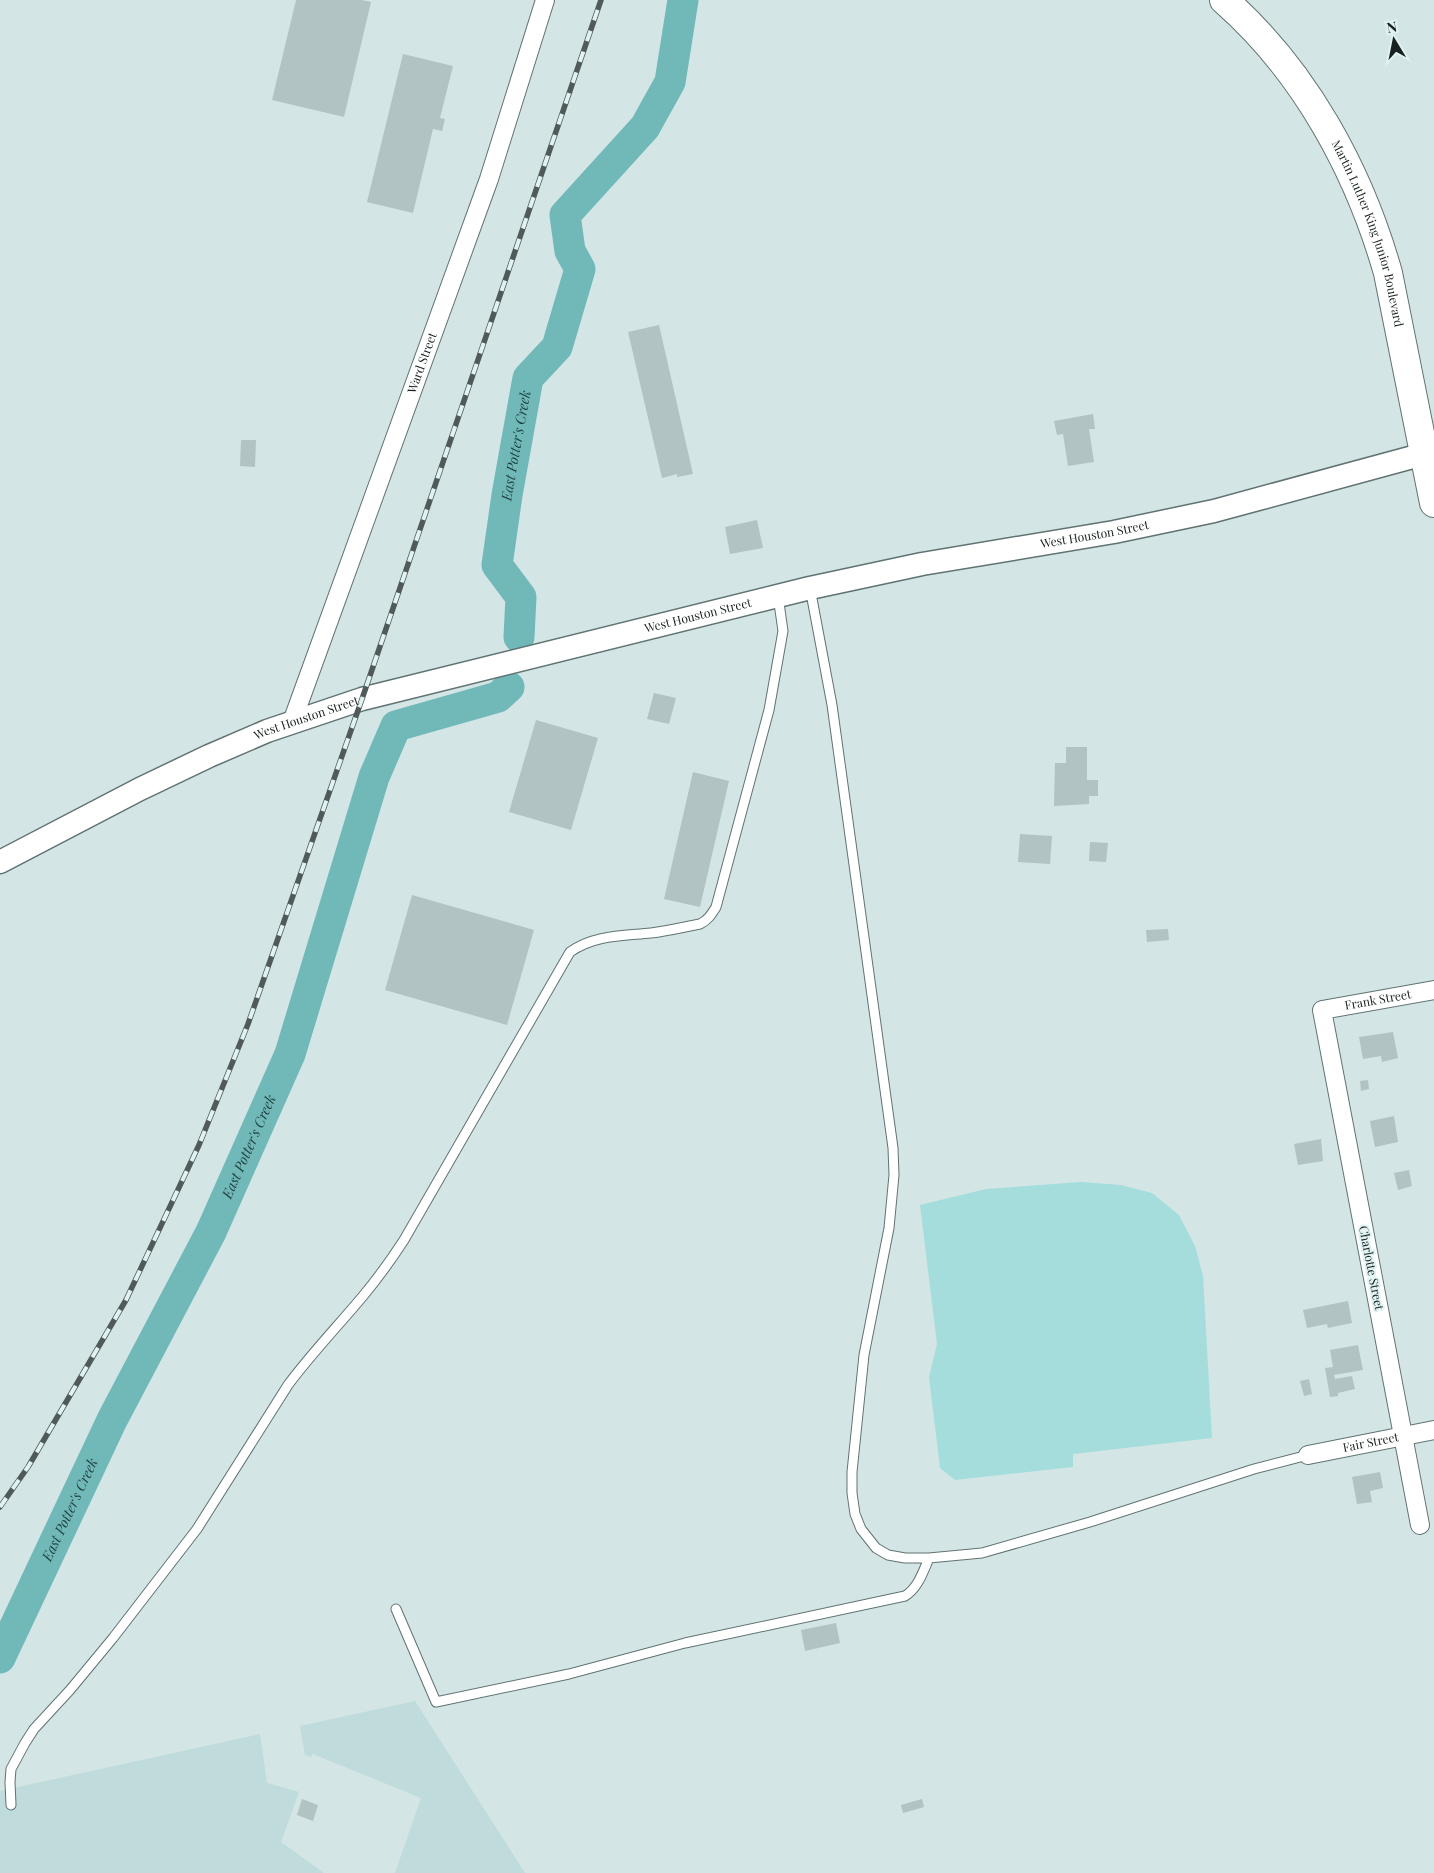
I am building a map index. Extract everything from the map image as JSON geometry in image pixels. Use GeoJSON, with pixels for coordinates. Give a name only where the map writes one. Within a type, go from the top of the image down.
{"type":"FeatureCollection","features":[{"type":"Feature","properties":{"kind":"main road","name":"Martin Luther King Junior Boulevard"},"geometry":{"type":"LineString","coordinates":[[1224,0],[1256,32],[1298,84],[1334,140],[1360,193],[1388,273],[1434,503]]}},
{"type":"Feature","properties":{"kind":"street","name":"Ward Street"},"geometry":{"type":"LineString","coordinates":[[292,722],[489,179],[545,0]]}},
{"type":"Feature","properties":{"kind":"street","name":"West Houston Street"},"geometry":{"type":"LineString","coordinates":[[0,862],[140,789],[209,756],[292,722],[362,699],[810,588],[922,564],[1114,532],[1214,511],[1424,454]]}},
{"type":"Feature","properties":{"kind":"street","name":"Frank Street"},"geometry":{"type":"LineString","coordinates":[[1322,1010],[1434,990]]}},
{"type":"Feature","properties":{"kind":"street","name":"Charlotte Street"},"geometry":{"type":"LineString","coordinates":[[1322,1010],[1420,1525]]}},
{"type":"Feature","properties":{"kind":"street","name":"Fair Street"},"geometry":{"type":"LineString","coordinates":[[1308,1455],[1434,1430]]}},
{"type":"Feature","properties":{"kind":"lane"},"geometry":{"type":"LineString","coordinates":[[810,588],[832,705],[893,1148],[894,1175],[891,1209],[864,1354],[852,1472],[855,1514],[861,1529],[876,1548],[888,1555],[905,1558],[930,1558],[982,1553],[1090,1522],[1254,1469],[1308,1455]]}},
{"type":"Feature","properties":{"kind":"lane"},"geometry":{"type":"LineString","coordinates":[[11,1805],[11,1769],[25,1743],[113,1638],[197,1530],[288,1385],[305,1362],[364,1295],[391,1259],[404,1240],[570,952],[584,944],[605,937],[652,933],[700,924],[712,914],[716,907],[769,710],[783,631],[778,596]]}},
{"type":"Feature","properties":{"kind":"lane"},"geometry":{"type":"LineString","coordinates":[[396,1609],[436,1702],[569,1674],[685,1643],[905,1596],[911,1593],[917,1585],[930,1558]]}},
{"type":"Feature","properties":{"kind":"shaded area"},"geometry":{"type":"Polygon","coordinates":[[[1081,1182],[1121,1185],[1152,1193],[1179,1215],[1195,1246],[1203,1276],[1212,1438],[1073,1454],[1073,1467],[955,1480],[940,1468],[929,1377],[937,1344],[920,1205],[986,1189],[1081,1182]]]}},
{"type":"Feature","properties":{"kind":"shaded area"},"geometry":{"type":"Polygon","coordinates":[[[415,1701],[525,1873],[395,1873],[421,1798],[313,1754],[311,1757],[305,1755],[300,1726],[415,1701]]]}},
{"type":"Feature","properties":{"kind":"shaded area"},"geometry":{"type":"Polygon","coordinates":[[[260,1734],[267,1783],[299,1792],[281,1842],[324,1873],[0,1873],[0,1791],[260,1734]]]}},
{"type":"Feature","properties":{"kind":"building"},"geometry":{"type":"Polygon","coordinates":[[[296,0],[362,0],[371,2],[344,117],[272,100],[296,0]]]}},
{"type":"Feature","properties":{"kind":"building"},"geometry":{"type":"Polygon","coordinates":[[[403,54],[453,66],[440,118],[445,119],[442,131],[433,129],[413,213],[367,202],[403,54]]]}},
{"type":"Feature","properties":{"kind":"building"},"geometry":{"type":"Polygon","coordinates":[[[659,325],[693,474],[677,477],[677,474],[662,478],[628,332],[659,325]]]}},
{"type":"Feature","properties":{"kind":"building"},"geometry":{"type":"Polygon","coordinates":[[[1093,414],[1095,429],[1089,429],[1094,462],[1068,466],[1063,434],[1057,435],[1054,421],[1093,414]]]}},
{"type":"Feature","properties":{"kind":"building"},"geometry":{"type":"Polygon","coordinates":[[[241,440],[256,440],[255,467],[240,466],[241,440]]]}},
{"type":"Feature","properties":{"kind":"building"},"geometry":{"type":"Polygon","coordinates":[[[757,520],[763,548],[730,554],[725,527],[757,520]]]}},
{"type":"Feature","properties":{"kind":"building"},"geometry":{"type":"Polygon","coordinates":[[[654,693],[676,698],[669,724],[647,719],[654,693]]]}},
{"type":"Feature","properties":{"kind":"building"},"geometry":{"type":"Polygon","coordinates":[[[536,720],[598,738],[571,830],[509,812],[536,720]]]}},
{"type":"Feature","properties":{"kind":"building"},"geometry":{"type":"Polygon","coordinates":[[[1066,747],[1087,747],[1087,780],[1098,780],[1098,796],[1089,796],[1089,804],[1054,806],[1055,763],[1066,763],[1066,747]]]}},
{"type":"Feature","properties":{"kind":"building"},"geometry":{"type":"Polygon","coordinates":[[[693,772],[729,781],[700,907],[664,899],[693,772]]]}},
{"type":"Feature","properties":{"kind":"building"},"geometry":{"type":"Polygon","coordinates":[[[1020,834],[1052,836],[1050,864],[1018,862],[1020,834]]]}},
{"type":"Feature","properties":{"kind":"building"},"geometry":{"type":"Polygon","coordinates":[[[1090,842],[1108,843],[1106,862],[1089,861],[1090,842]]]}},
{"type":"Feature","properties":{"kind":"building"},"geometry":{"type":"Polygon","coordinates":[[[412,895],[534,930],[507,1025],[385,990],[412,895]]]}},
{"type":"Feature","properties":{"kind":"building"},"geometry":{"type":"Polygon","coordinates":[[[1168,929],[1169,940],[1147,942],[1146,930],[1168,929]]]}},
{"type":"Feature","properties":{"kind":"building"},"geometry":{"type":"Polygon","coordinates":[[[1393,1032],[1398,1058],[1382,1062],[1381,1056],[1363,1059],[1359,1037],[1393,1032]]]}},
{"type":"Feature","properties":{"kind":"building"},"geometry":{"type":"Polygon","coordinates":[[[1368,1080],[1369,1089],[1361,1091],[1360,1081],[1368,1080]]]}},
{"type":"Feature","properties":{"kind":"building"},"geometry":{"type":"Polygon","coordinates":[[[1394,1116],[1398,1142],[1375,1147],[1370,1121],[1394,1116]]]}},
{"type":"Feature","properties":{"kind":"building"},"geometry":{"type":"Polygon","coordinates":[[[1321,1139],[1323,1161],[1298,1165],[1294,1144],[1321,1139]]]}},
{"type":"Feature","properties":{"kind":"building"},"geometry":{"type":"Polygon","coordinates":[[[1409,1170],[1412,1186],[1398,1190],[1394,1173],[1409,1170]]]}},
{"type":"Feature","properties":{"kind":"building"},"geometry":{"type":"Polygon","coordinates":[[[1348,1301],[1352,1323],[1328,1328],[1327,1324],[1307,1328],[1303,1310],[1348,1301]]]}},
{"type":"Feature","properties":{"kind":"building"},"geometry":{"type":"Polygon","coordinates":[[[1358,1345],[1363,1370],[1334,1375],[1335,1379],[1352,1376],[1355,1389],[1330,1397],[1325,1368],[1333,1367],[1330,1350],[1358,1345]]]}},
{"type":"Feature","properties":{"kind":"building"},"geometry":{"type":"Polygon","coordinates":[[[1309,1379],[1312,1394],[1304,1396],[1300,1381],[1309,1379]]]}},
{"type":"Feature","properties":{"kind":"building"},"geometry":{"type":"Polygon","coordinates":[[[1380,1472],[1383,1488],[1370,1491],[1372,1502],[1357,1504],[1352,1477],[1380,1472]]]}},
{"type":"Feature","properties":{"kind":"building"},"geometry":{"type":"Polygon","coordinates":[[[836,1623],[840,1643],[805,1651],[801,1630],[836,1623]]]}},
{"type":"Feature","properties":{"kind":"building"},"geometry":{"type":"Polygon","coordinates":[[[302,1799],[318,1805],[313,1821],[297,1815],[302,1799]]]}},
{"type":"Feature","properties":{"kind":"building"},"geometry":{"type":"Polygon","coordinates":[[[922,1799],[924,1807],[903,1813],[901,1805],[922,1799]]]}},
{"type":"Feature","properties":{"kind":"waterway","name":"East Potter's Creek"},"geometry":{"type":"LineString","coordinates":[[519,637],[521,597],[497,565],[507,495],[528,378],[557,347],[580,269],[570,251],[565,215],[645,127],[670,82],[683,0]]}},
{"type":"Feature","properties":{"kind":"waterway","name":"East Potter's Creek"},"geometry":{"type":"LineString","coordinates":[[0,1658],[112,1420],[211,1232],[290,1054],[374,777],[396,726],[498,697],[509,687]]}},
{"type":"Feature","properties":{"kind":"railway"},"geometry":{"type":"LineString","coordinates":[[0,1507],[28,1467],[126,1300],[199,1145],[248,1024],[362,699],[601,0]]}}]}
